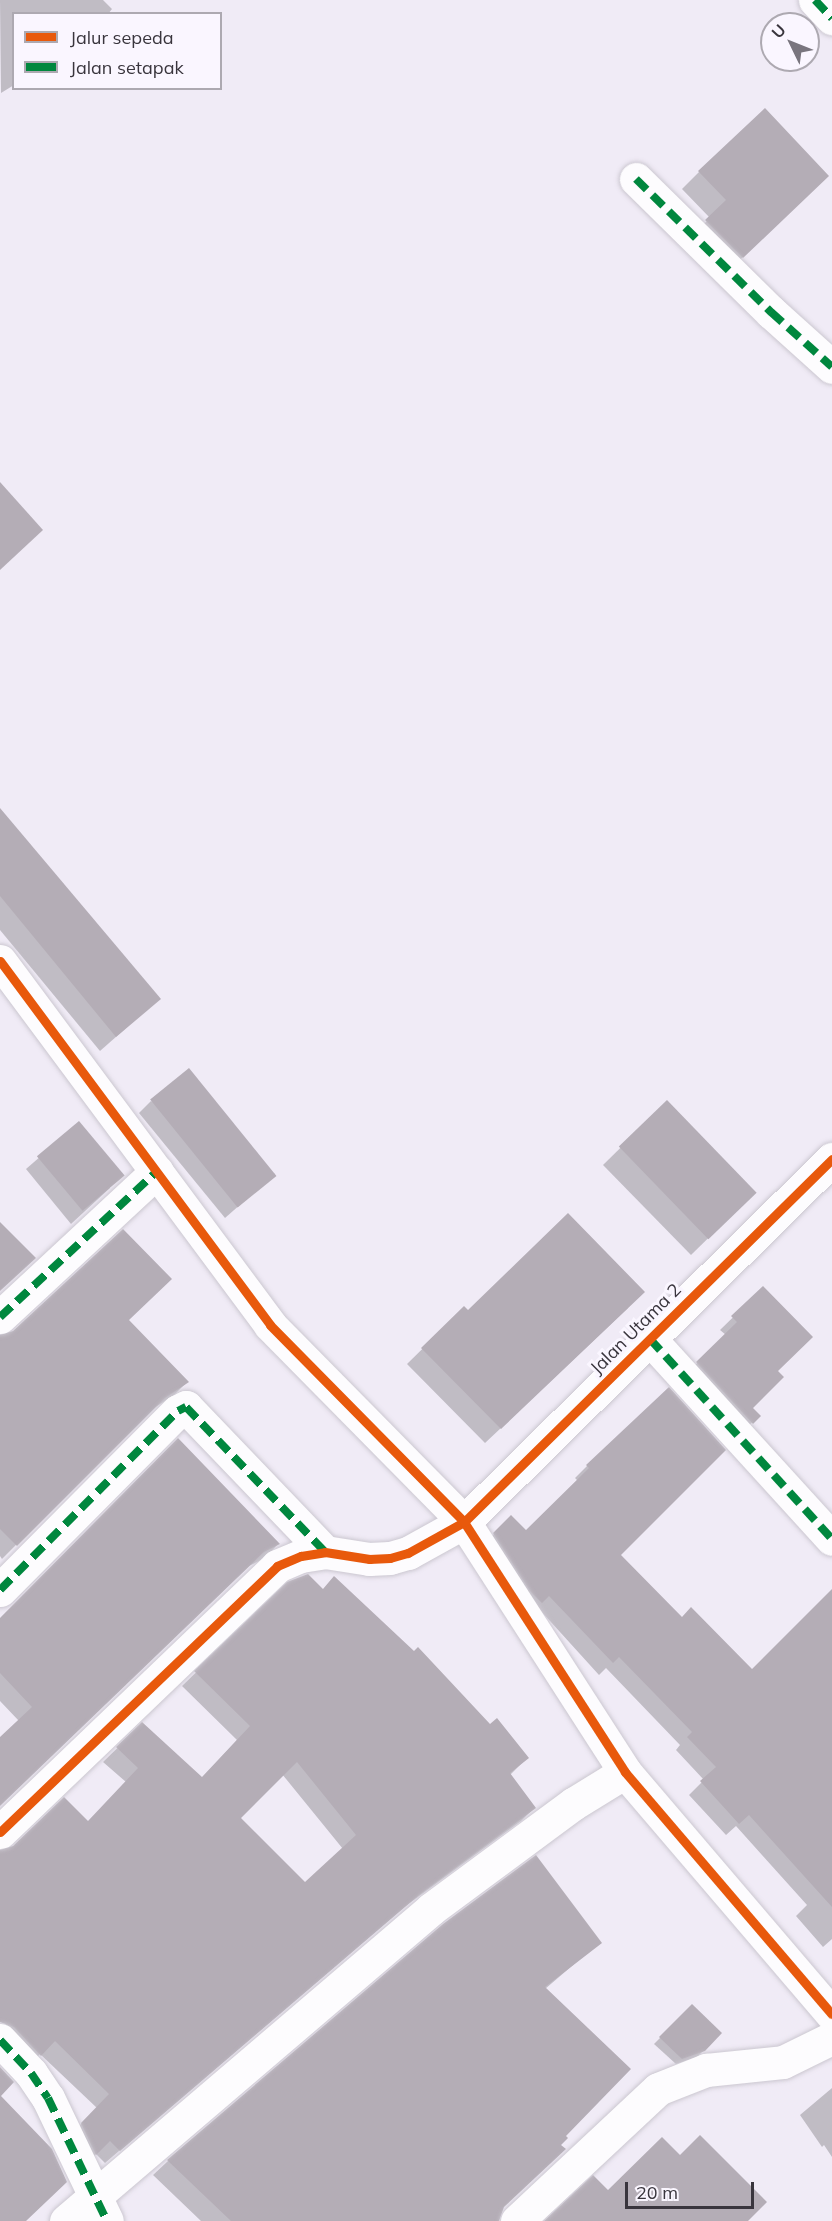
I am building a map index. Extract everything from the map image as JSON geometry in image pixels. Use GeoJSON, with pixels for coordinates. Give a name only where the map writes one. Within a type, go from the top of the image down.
{"type":"FeatureCollection","features":[{"type":"Feature","properties":{"kind":"street"},"geometry":{"type":"LineString","coordinates":[[814,0],[832,18]]}},
{"type":"Feature","properties":{"kind":"street"},"geometry":{"type":"LineString","coordinates":[[636,179],[771,312],[832,367]]}},
{"type":"Feature","properties":{"kind":"street"},"geometry":{"type":"LineString","coordinates":[[0,961],[270,1325],[464,1522],[625,1772],[832,2014]]}},
{"type":"Feature","properties":{"kind":"street","name":"Jalan Utama 2"},"geometry":{"type":"LineString","coordinates":[[325,1552],[369,1559],[390,1558],[408,1553],[464,1522],[832,1159]]}},
{"type":"Feature","properties":{"kind":"street"},"geometry":{"type":"LineString","coordinates":[[0,1317],[157,1171]]}},
{"type":"Feature","properties":{"kind":"street"},"geometry":{"type":"LineString","coordinates":[[650,1339],[832,1539]]}},
{"type":"Feature","properties":{"kind":"street"},"geometry":{"type":"LineString","coordinates":[[0,1590],[178,1412],[186,1407],[325,1552]]}},
{"type":"Feature","properties":{"kind":"street"},"geometry":{"type":"LineString","coordinates":[[0,1832],[277,1566],[301,1556],[325,1552]]}},
{"type":"Feature","properties":{"kind":"street"},"geometry":{"type":"LineString","coordinates":[[66,2221],[102,2208],[432,1909],[573,1804],[625,1772]]}},
{"type":"Feature","properties":{"kind":"street"},"geometry":{"type":"LineString","coordinates":[[516,2221],[658,2089],[706,2070],[783,2062],[832,2038]]}},
{"type":"Feature","properties":{"kind":"street"},"geometry":{"type":"LineString","coordinates":[[0,2040],[48,2098],[102,2208]]}},
{"type":"Feature","properties":{"kind":"building"},"geometry":{"type":"Polygon","coordinates":[[[765,108],[829,176],[743,258],[705,220],[726,200],[698,171],[765,108]]]}},
{"type":"Feature","properties":{"kind":"building"},"geometry":{"type":"Polygon","coordinates":[[[0,482],[43,530],[0,570],[0,482]]]}},
{"type":"Feature","properties":{"kind":"building"},"geometry":{"type":"Polygon","coordinates":[[[0,808],[161,999],[116,1037],[0,896],[0,808]]]}},
{"type":"Feature","properties":{"kind":"building"},"geometry":{"type":"Polygon","coordinates":[[[189,1068],[276,1176],[238,1207],[150,1099],[189,1068]]]}},
{"type":"Feature","properties":{"kind":"building"},"geometry":{"type":"Polygon","coordinates":[[[667,1100],[757,1193],[708,1239],[619,1147],[667,1100]]]}},
{"type":"Feature","properties":{"kind":"building"},"geometry":{"type":"Polygon","coordinates":[[[79,1121],[125,1175],[83,1211],[37,1156],[79,1121]]]}},
{"type":"Feature","properties":{"kind":"building"},"geometry":{"type":"Polygon","coordinates":[[[568,1213],[645,1292],[501,1429],[421,1348],[464,1306],[468,1310],[568,1213]]]}},
{"type":"Feature","properties":{"kind":"building"},"geometry":{"type":"Polygon","coordinates":[[[0,1222],[36,1258],[0,1291],[0,1222]]]}},
{"type":"Feature","properties":{"kind":"building"},"geometry":{"type":"Polygon","coordinates":[[[123,1229],[172,1279],[129,1320],[189,1382],[165,1398],[17,1546],[0,1529],[0,1335],[13,1331],[123,1229]]]}},
{"type":"Feature","properties":{"kind":"building"},"geometry":{"type":"Polygon","coordinates":[[[763,1286],[813,1337],[778,1371],[784,1377],[753,1408],[761,1416],[753,1424],[696,1362],[737,1322],[731,1316],[763,1286]]]}},
{"type":"Feature","properties":{"kind":"building"},"geometry":{"type":"Polygon","coordinates":[[[669,1387],[726,1450],[621,1555],[682,1617],[691,1607],[752,1669],[832,1589],[832,1907],[749,1815],[739,1824],[700,1781],[716,1767],[687,1737],[692,1732],[619,1657],[613,1663],[549,1596],[542,1603],[530,1591],[493,1533],[511,1515],[526,1530],[589,1468],[586,1465],[669,1387]]]}},
{"type":"Feature","properties":{"kind":"building"},"geometry":{"type":"Polygon","coordinates":[[[178,1438],[280,1544],[264,1552],[0,1806],[0,1737],[32,1707],[0,1673],[0,1618],[178,1438]]]}},
{"type":"Feature","properties":{"kind":"building"},"geometry":{"type":"Polygon","coordinates":[[[308,1574],[323,1589],[334,1576],[414,1651],[418,1647],[490,1724],[497,1718],[529,1758],[510,1773],[536,1808],[419,1895],[120,2151],[110,2141],[96,2155],[81,2123],[109,2094],[55,2041],[41,2056],[14,2027],[0,2022],[0,1850],[13,1846],[64,1797],[88,1821],[138,1768],[116,1747],[142,1722],[202,1777],[250,1726],[194,1671],[287,1582],[308,1574]],[[297,1762],[241,1818],[305,1882],[356,1835],[297,1762]]]}},
{"type":"Feature","properties":{"kind":"building"},"geometry":{"type":"Polygon","coordinates":[[[536,1855],[602,1943],[545,1987],[631,2069],[566,2136],[568,2138],[561,2145],[566,2149],[504,2207],[499,2221],[231,2221],[167,2160],[443,1924],[536,1855]]]}},
{"type":"Feature","properties":{"kind":"building"},"geometry":{"type":"Polygon","coordinates":[[[692,2004],[722,2033],[705,2051],[682,2059],[659,2037],[692,2004]]]}},
{"type":"Feature","properties":{"kind":"building"},"geometry":{"type":"Polygon","coordinates":[[[0,2067],[14,2082],[1,2096],[52,2149],[67,2182],[26,2221],[0,2221],[0,2067]]]}},
{"type":"Feature","properties":{"kind":"building"},"geometry":{"type":"Polygon","coordinates":[[[700,2135],[767,2202],[748,2221],[544,2221],[593,2175],[608,2190],[662,2137],[680,2155],[700,2135]]]}},
{"type":"Feature","properties":{"kind":"marked path"},"geometry":{"type":"LineString","coordinates":[[815,0],[832,18]]}},
{"type":"Feature","properties":{"kind":"marked path"},"geometry":{"type":"LineString","coordinates":[[636,179],[771,312],[832,367]]}},
{"type":"Feature","properties":{"kind":"marked path"},"geometry":{"type":"LineString","coordinates":[[0,1317],[157,1171]]}},
{"type":"Feature","properties":{"kind":"marked path"},"geometry":{"type":"LineString","coordinates":[[650,1339],[832,1539]]}},
{"type":"Feature","properties":{"kind":"marked path"},"geometry":{"type":"LineString","coordinates":[[0,1590],[178,1411],[186,1407],[325,1552]]}},
{"type":"Feature","properties":{"kind":"marked path"},"geometry":{"type":"LineString","coordinates":[[0,2040],[31,2073],[48,2098],[107,2221]]}},
{"type":"Feature","properties":{"kind":"cycle path"},"geometry":{"type":"LineString","coordinates":[[0,961],[270,1325],[464,1522],[625,1772],[832,2014]]}},
{"type":"Feature","properties":{"kind":"cycle path"},"geometry":{"type":"LineString","coordinates":[[0,1832],[277,1566],[301,1556],[325,1552],[369,1559],[390,1558],[408,1553],[464,1522],[832,1159]]}}]}
